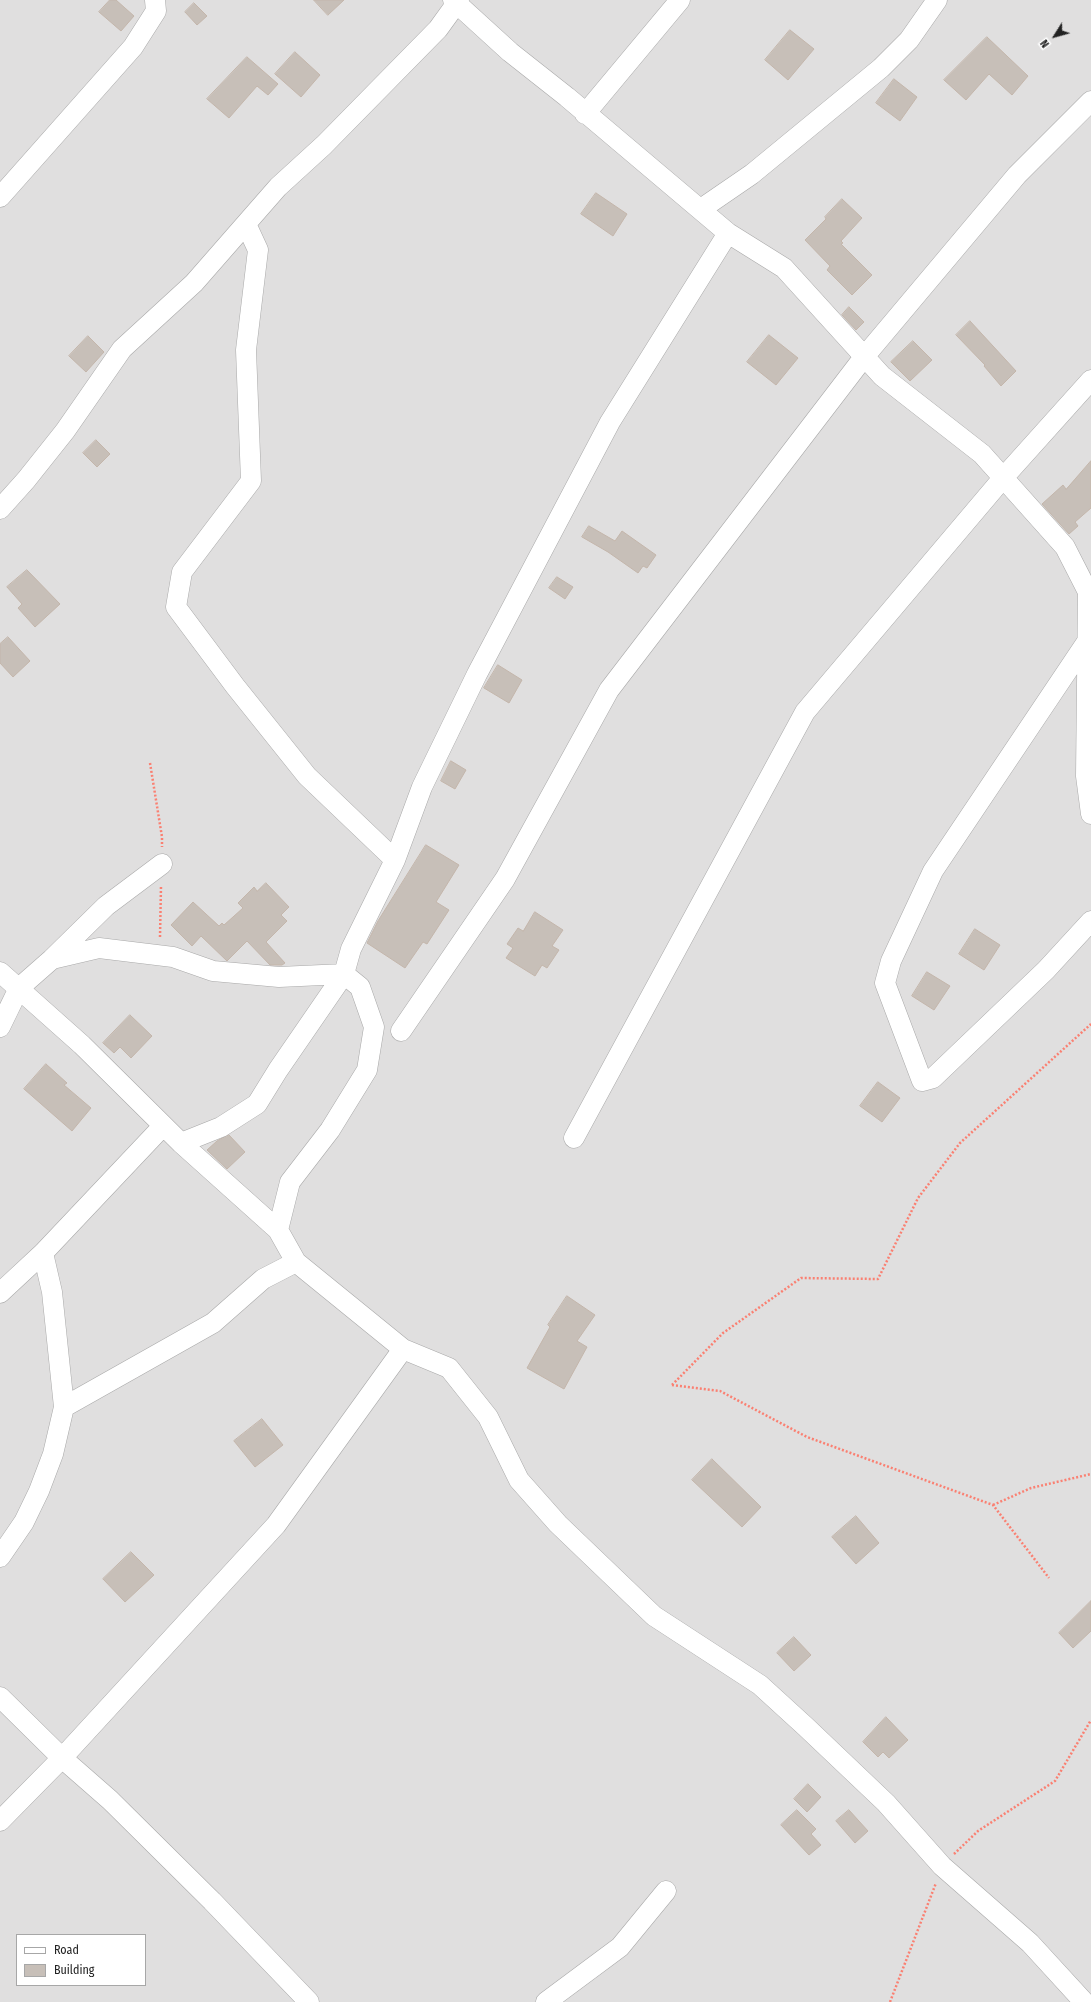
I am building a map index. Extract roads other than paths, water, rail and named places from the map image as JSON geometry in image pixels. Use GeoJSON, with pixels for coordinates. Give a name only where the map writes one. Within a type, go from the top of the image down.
{"type":"FeatureCollection","features":[{"type":"Feature","properties":{"kind":"street"},"geometry":{"type":"LineString","coordinates":[[0,196],[134,47],[156,11],[155,0]]}},
{"type":"Feature","properties":{"kind":"street"},"geometry":{"type":"LineString","coordinates":[[585,114],[680,0]]}},
{"type":"Feature","properties":{"kind":"street"},"geometry":{"type":"LineString","coordinates":[[700,210],[752,174],[881,68],[909,40],[938,0]]}},
{"type":"Feature","properties":{"kind":"street"},"geometry":{"type":"LineString","coordinates":[[0,510],[65,431],[122,349],[194,283],[278,187],[324,145],[438,29],[456,1],[510,52],[728,233],[784,268],[882,376],[982,454],[1065,547],[1091,568]]}},
{"type":"Feature","properties":{"kind":"street"},"geometry":{"type":"LineString","coordinates":[[401,1031],[505,880],[609,690],[864,357],[1017,176],[1091,101]]}},
{"type":"Feature","properties":{"kind":"street"},"geometry":{"type":"LineString","coordinates":[[246,224],[258,250],[246,350],[251,481],[182,572],[176,607],[235,686],[307,776],[395,860]]}},
{"type":"Feature","properties":{"kind":"street"},"geometry":{"type":"LineString","coordinates":[[181,1143],[221,1127],[257,1104],[278,1070],[344,974],[351,949],[395,860],[422,787],[480,668],[552,529],[610,422],[728,233]]}},
{"type":"Feature","properties":{"kind":"street"},"geometry":{"type":"LineString","coordinates":[[574,1138],[805,712],[1003,478],[1091,380]]}},
{"type":"Feature","properties":{"kind":"street"},"geometry":{"type":"LineString","coordinates":[[1065,547],[1088,592],[1089,638],[1086,776],[1091,814]]}},
{"type":"Feature","properties":{"kind":"street"},"geometry":{"type":"LineString","coordinates":[[1089,638],[934,871],[891,961],[885,983],[922,1081],[933,1078],[1046,970],[1091,920]]}},
{"type":"Feature","properties":{"kind":"street"},"geometry":{"type":"LineString","coordinates":[[0,1027],[19,988],[52,959],[106,906],[162,864]]}},
{"type":"Feature","properties":{"kind":"street"},"geometry":{"type":"LineString","coordinates":[[52,959],[99,948],[173,957],[213,971],[279,977],[344,974],[360,987],[374,1027],[367,1070],[330,1130],[290,1182],[278,1230]]}},
{"type":"Feature","properties":{"kind":"street"},"geometry":{"type":"LineString","coordinates":[[0,972],[82,1045],[181,1143],[278,1230],[296,1262],[403,1349],[449,1368],[488,1417],[519,1480],[558,1524],[654,1616],[760,1686],[886,1803],[942,1866],[1030,1942],[1084,2002]]}},
{"type":"Feature","properties":{"kind":"street"},"geometry":{"type":"LineString","coordinates":[[0,1293],[43,1253],[163,1126]]}},
{"type":"Feature","properties":{"kind":"street"},"geometry":{"type":"LineString","coordinates":[[0,1557],[24,1522],[39,1491],[53,1454],[64,1407],[52,1292],[43,1253]]}},
{"type":"Feature","properties":{"kind":"street"},"geometry":{"type":"LineString","coordinates":[[64,1407],[213,1323],[263,1279],[296,1262]]}},
{"type":"Feature","properties":{"kind":"street"},"geometry":{"type":"LineString","coordinates":[[0,1821],[62,1758],[276,1525],[403,1349]]}},
{"type":"Feature","properties":{"kind":"street"},"geometry":{"type":"LineString","coordinates":[[0,1697],[62,1758],[110,1800],[212,1901],[309,2002]]}},
{"type":"Feature","properties":{"kind":"street"},"geometry":{"type":"LineString","coordinates":[[546,2002],[620,1946],[666,1891]]}}]}
